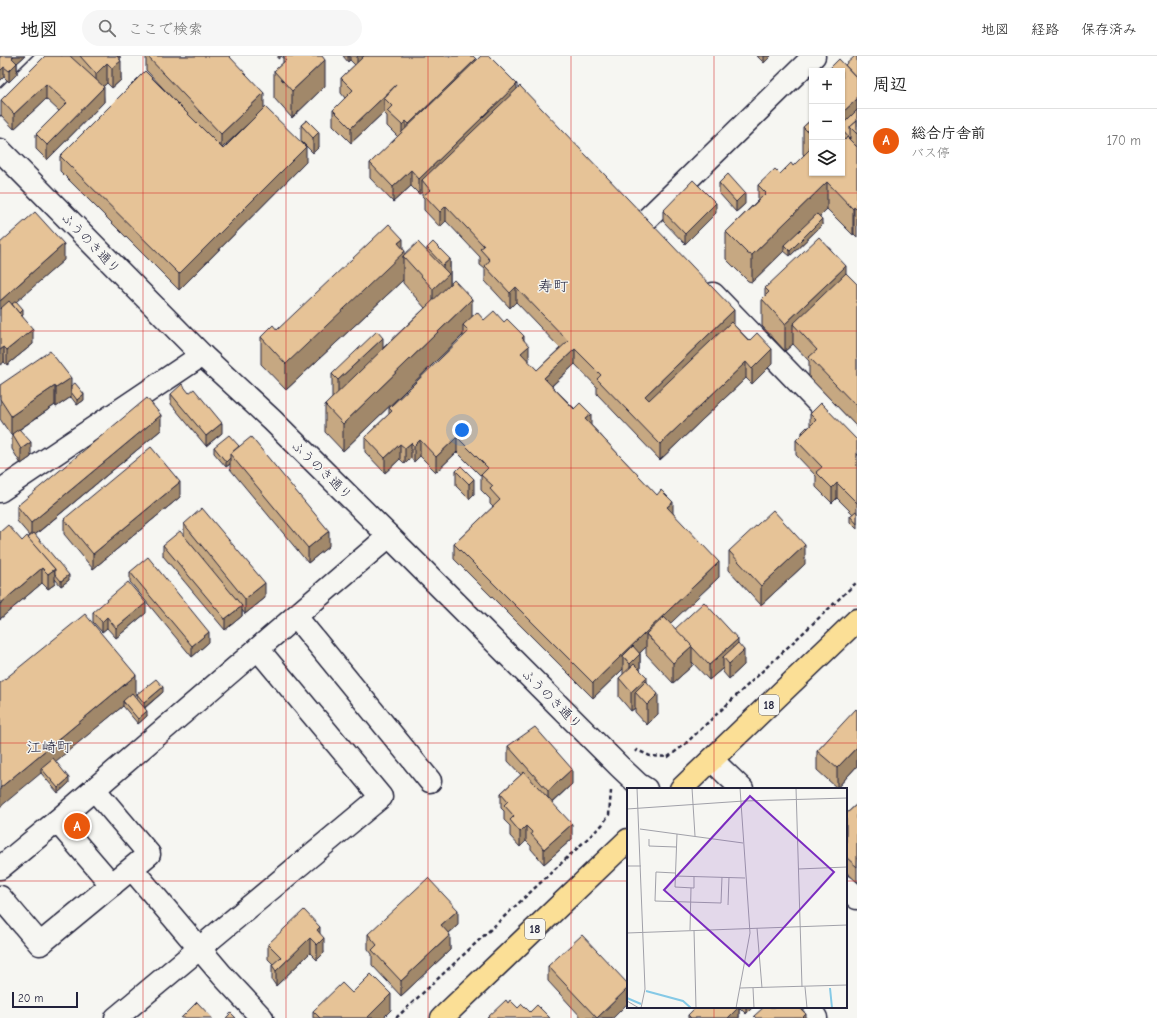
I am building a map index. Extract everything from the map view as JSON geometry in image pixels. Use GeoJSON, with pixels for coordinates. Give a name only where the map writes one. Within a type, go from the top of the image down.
{"type":"FeatureCollection","features":[{"type":"Feature","properties":{"kind":"main road","name":"18"},"geometry":{"type":"LineString","coordinates":[[682,788],[857,620]]}},
{"type":"Feature","properties":{"kind":"main road","name":"18"},"geometry":{"type":"LineString","coordinates":[[442,1018],[627,841]]}},
{"type":"Feature","properties":{"kind":"street"},"geometry":{"type":"LineString","coordinates":[[0,104],[49,56]]}},
{"type":"Feature","properties":{"kind":"street"},"geometry":{"type":"LineString","coordinates":[[644,222],[814,56]]}},
{"type":"Feature","properties":{"kind":"street","name":"ふうのき通り"},"geometry":{"type":"LineString","coordinates":[[0,150],[202,355],[272,420],[576,723],[638,784],[644,788]]}},
{"type":"Feature","properties":{"kind":"street"},"geometry":{"type":"LineString","coordinates":[[698,278],[857,443]]}},
{"type":"Feature","properties":{"kind":"street"},"geometry":{"type":"LineString","coordinates":[[0,491],[202,355]]}},
{"type":"Feature","properties":{"kind":"street"},"geometry":{"type":"LineString","coordinates":[[0,868],[57,821],[389,536]]}},
{"type":"Feature","properties":{"kind":"street"},"geometry":{"type":"LineString","coordinates":[[296,617],[430,781]]}},
{"type":"Feature","properties":{"kind":"street"},"geometry":{"type":"LineString","coordinates":[[116,1018],[381,798],[258,649]]}},
{"type":"Feature","properties":{"kind":"street"},"geometry":{"type":"LineString","coordinates":[[712,760],[741,788]]}},
{"type":"Feature","properties":{"kind":"street"},"geometry":{"type":"LineString","coordinates":[[0,896],[40,944],[149,854],[94,789]]}},
{"type":"Feature","properties":{"kind":"street"},"geometry":{"type":"LineString","coordinates":[[57,821],[112,885]]}},
{"type":"Feature","properties":{"kind":"street"},"geometry":{"type":"LineString","coordinates":[[132,869],[222,975],[262,1018]]}},
{"type":"Feature","properties":{"kind":"street"},"geometry":{"type":"LineString","coordinates":[[847,888],[857,898]]}},
{"type":"Feature","properties":{"kind":"street"},"geometry":{"type":"LineString","coordinates":[[810,1008],[816,1018]]}},
{"type":"Feature","properties":{"kind":"building"},"geometry":{"type":"Polygon","coordinates":[[[0,56],[14,56],[12,58],[17,63],[9,71],[4,67],[0,71],[0,56]]]}},
{"type":"Feature","properties":{"kind":"building"},"geometry":{"type":"Polygon","coordinates":[[[45,56],[70,56],[104,87],[47,145],[36,134],[67,103],[46,84],[14,114],[1,100],[45,56]]]}},
{"type":"Feature","properties":{"kind":"building"},"geometry":{"type":"Polygon","coordinates":[[[80,56],[117,56],[121,61],[112,68],[107,63],[96,74],[80,56]]]}},
{"type":"Feature","properties":{"kind":"building"},"geometry":{"type":"Polygon","coordinates":[[[147,56],[229,56],[264,93],[221,134],[147,56]]]}},
{"type":"Feature","properties":{"kind":"building"},"geometry":{"type":"Polygon","coordinates":[[[283,56],[322,56],[325,60],[292,91],[274,71],[286,60],[283,56]]]}},
{"type":"Feature","properties":{"kind":"building"},"geometry":{"type":"Polygon","coordinates":[[[364,56],[473,56],[476,59],[409,124],[406,121],[402,125],[387,111],[392,106],[384,98],[397,84],[351,128],[333,110],[353,90],[341,78],[364,56]]]}},
{"type":"Feature","properties":{"kind":"building"},"geometry":{"type":"Polygon","coordinates":[[[481,56],[489,56],[517,84],[419,179],[411,170],[393,187],[370,163],[481,56]]]}},
{"type":"Feature","properties":{"kind":"building"},"geometry":{"type":"Polygon","coordinates":[[[857,56],[857,78],[845,65],[857,56]]]}},
{"type":"Feature","properties":{"kind":"building"},"geometry":{"type":"Polygon","coordinates":[[[839,59],[857,78],[857,99],[845,110],[845,68],[830,68],[839,59]]]}},
{"type":"Feature","properties":{"kind":"building"},"geometry":{"type":"Polygon","coordinates":[[[145,71],[223,149],[265,107],[306,147],[179,274],[60,156],[145,71]]]}},
{"type":"Feature","properties":{"kind":"building"},"geometry":{"type":"Polygon","coordinates":[[[520,86],[734,310],[645,396],[649,400],[731,322],[749,341],[757,333],[772,349],[752,369],[746,362],[660,444],[597,379],[601,375],[575,349],[544,378],[574,409],[580,403],[591,414],[585,419],[657,495],[661,490],[673,502],[667,507],[719,562],[593,683],[454,544],[500,500],[490,489],[493,486],[481,475],[488,468],[457,437],[436,457],[420,440],[414,446],[411,443],[405,448],[400,444],[385,458],[365,437],[392,411],[389,408],[469,331],[463,325],[477,312],[484,320],[494,311],[504,322],[507,319],[524,336],[522,338],[529,346],[521,353],[537,370],[568,341],[516,287],[510,293],[485,266],[490,260],[480,249],[484,246],[446,206],[440,212],[424,195],[430,190],[422,180],[520,86]]]}},
{"type":"Feature","properties":{"kind":"building"},"geometry":{"type":"Polygon","coordinates":[[[857,110],[857,121],[850,127],[850,139],[845,133],[845,122],[857,110]]]}},
{"type":"Feature","properties":{"kind":"building"},"geometry":{"type":"Polygon","coordinates":[[[307,120],[319,132],[313,138],[301,125],[307,120]]]}},
{"type":"Feature","properties":{"kind":"building"},"geometry":{"type":"Polygon","coordinates":[[[857,121],[857,134],[850,127],[857,121]]]}},
{"type":"Feature","properties":{"kind":"building"},"geometry":{"type":"Polygon","coordinates":[[[809,122],[809,133],[803,127],[809,122]]]}},
{"type":"Feature","properties":{"kind":"building"},"geometry":{"type":"Polygon","coordinates":[[[847,137],[857,147],[857,210],[854,207],[853,209],[827,182],[752,255],[748,254],[726,232],[766,193],[758,185],[775,169],[780,174],[791,163],[793,166],[809,150],[809,176],[845,176],[845,140],[847,137]]]}},
{"type":"Feature","properties":{"kind":"building"},"geometry":{"type":"Polygon","coordinates":[[[728,174],[745,193],[736,202],[719,183],[728,174]]]}},
{"type":"Feature","properties":{"kind":"building"},"geometry":{"type":"Polygon","coordinates":[[[693,180],[716,203],[685,234],[663,211],[693,180]]]}},
{"type":"Feature","properties":{"kind":"building"},"geometry":{"type":"Polygon","coordinates":[[[35,212],[64,244],[0,301],[0,243],[35,212]]]}},
{"type":"Feature","properties":{"kind":"building"},"geometry":{"type":"Polygon","coordinates":[[[817,214],[822,219],[790,251],[784,245],[817,214]]]}},
{"type":"Feature","properties":{"kind":"building"},"geometry":{"type":"Polygon","coordinates":[[[389,224],[403,239],[398,243],[405,251],[286,364],[261,337],[273,325],[277,330],[389,224]]]}},
{"type":"Feature","properties":{"kind":"building"},"geometry":{"type":"Polygon","coordinates":[[[819,237],[846,266],[785,324],[762,299],[769,292],[765,288],[819,237]]]}},
{"type":"Feature","properties":{"kind":"building"},"geometry":{"type":"Polygon","coordinates":[[[418,242],[449,274],[433,289],[403,256],[418,242]]]}},
{"type":"Feature","properties":{"kind":"building"},"geometry":{"type":"Polygon","coordinates":[[[433,242],[450,259],[443,265],[427,248],[433,242]]]}},
{"type":"Feature","properties":{"kind":"building"},"geometry":{"type":"Polygon","coordinates":[[[846,273],[857,284],[857,407],[809,357],[817,350],[793,324],[846,273]]]}},
{"type":"Feature","properties":{"kind":"building"},"geometry":{"type":"Polygon","coordinates":[[[454,280],[472,299],[343,424],[325,405],[454,280]]]}},
{"type":"Feature","properties":{"kind":"building"},"geometry":{"type":"Polygon","coordinates":[[[9,301],[33,329],[7,350],[4,347],[0,350],[0,309],[9,301]]]}},
{"type":"Feature","properties":{"kind":"building"},"geometry":{"type":"Polygon","coordinates":[[[16,301],[23,309],[19,313],[12,304],[16,301]]]}},
{"type":"Feature","properties":{"kind":"building"},"geometry":{"type":"Polygon","coordinates":[[[377,331],[383,338],[338,380],[332,374],[377,331]]]}},
{"type":"Feature","properties":{"kind":"building"},"geometry":{"type":"Polygon","coordinates":[[[50,351],[71,378],[56,388],[55,386],[11,416],[0,399],[0,385],[50,351]]]}},
{"type":"Feature","properties":{"kind":"building"},"geometry":{"type":"Polygon","coordinates":[[[75,383],[84,394],[77,400],[71,392],[71,386],[75,383]]]}},
{"type":"Feature","properties":{"kind":"building"},"geometry":{"type":"Polygon","coordinates":[[[182,384],[189,393],[194,389],[222,423],[206,436],[171,394],[182,384]]]}},
{"type":"Feature","properties":{"kind":"building"},"geometry":{"type":"Polygon","coordinates":[[[147,398],[161,415],[31,523],[17,506],[147,398]]]}},
{"type":"Feature","properties":{"kind":"building"},"geometry":{"type":"Polygon","coordinates":[[[821,403],[857,440],[857,503],[837,483],[832,488],[816,472],[822,467],[796,440],[816,420],[810,414],[821,403]]]}},
{"type":"Feature","properties":{"kind":"building"},"geometry":{"type":"Polygon","coordinates":[[[19,429],[31,442],[21,449],[12,434],[19,429]]]}},
{"type":"Feature","properties":{"kind":"building"},"geometry":{"type":"Polygon","coordinates":[[[229,435],[239,446],[230,454],[230,458],[226,462],[214,447],[229,435]]]}},
{"type":"Feature","properties":{"kind":"building"},"geometry":{"type":"Polygon","coordinates":[[[251,437],[329,531],[308,548],[230,454],[251,437]]]}},
{"type":"Feature","properties":{"kind":"building"},"geometry":{"type":"Polygon","coordinates":[[[151,447],[180,482],[93,554],[64,519],[151,447]]]}},
{"type":"Feature","properties":{"kind":"building"},"geometry":{"type":"Polygon","coordinates":[[[461,466],[474,479],[469,484],[456,471],[461,466]]]}},
{"type":"Feature","properties":{"kind":"building"},"geometry":{"type":"Polygon","coordinates":[[[202,508],[265,583],[245,599],[184,524],[202,508]]]}},
{"type":"Feature","properties":{"kind":"building"},"geometry":{"type":"Polygon","coordinates":[[[773,510],[805,545],[761,586],[729,551],[773,510]]]}},
{"type":"Feature","properties":{"kind":"building"},"geometry":{"type":"Polygon","coordinates":[[[856,511],[857,513],[857,524],[850,516],[856,511]]]}},
{"type":"Feature","properties":{"kind":"building"},"geometry":{"type":"Polygon","coordinates":[[[8,525],[22,541],[27,536],[55,569],[48,574],[42,568],[0,604],[0,532],[8,525]]]}},
{"type":"Feature","properties":{"kind":"building"},"geometry":{"type":"Polygon","coordinates":[[[180,531],[242,606],[225,619],[163,545],[180,531]]]}},
{"type":"Feature","properties":{"kind":"building"},"geometry":{"type":"Polygon","coordinates":[[[34,533],[69,575],[61,581],[55,574],[55,569],[28,538],[34,533]]]}},
{"type":"Feature","properties":{"kind":"building"},"geometry":{"type":"Polygon","coordinates":[[[148,557],[209,632],[192,646],[130,572],[148,557]]]}},
{"type":"Feature","properties":{"kind":"building"},"geometry":{"type":"Polygon","coordinates":[[[128,582],[146,603],[116,628],[107,617],[102,622],[93,612],[128,582]]]}},
{"type":"Feature","properties":{"kind":"building"},"geometry":{"type":"Polygon","coordinates":[[[704,602],[738,639],[709,665],[675,629],[704,602]]]}},
{"type":"Feature","properties":{"kind":"building"},"geometry":{"type":"Polygon","coordinates":[[[85,614],[136,675],[0,788],[0,683],[85,614]]]}},
{"type":"Feature","properties":{"kind":"building"},"geometry":{"type":"Polygon","coordinates":[[[664,617],[692,646],[673,663],[646,634],[664,617]]]}},
{"type":"Feature","properties":{"kind":"building"},"geometry":{"type":"Polygon","coordinates":[[[738,643],[744,650],[729,664],[723,657],[738,643]]]}},
{"type":"Feature","properties":{"kind":"building"},"geometry":{"type":"Polygon","coordinates":[[[633,646],[640,654],[630,664],[623,656],[633,646]]]}},
{"type":"Feature","properties":{"kind":"building"},"geometry":{"type":"Polygon","coordinates":[[[634,664],[647,677],[631,692],[619,678],[634,664]]]}},
{"type":"Feature","properties":{"kind":"building"},"geometry":{"type":"Polygon","coordinates":[[[156,679],[163,687],[144,703],[137,694],[156,679]]]}},
{"type":"Feature","properties":{"kind":"building"},"geometry":{"type":"Polygon","coordinates":[[[646,681],[658,694],[647,705],[635,692],[646,681]]]}},
{"type":"Feature","properties":{"kind":"building"},"geometry":{"type":"Polygon","coordinates":[[[132,693],[147,711],[138,719],[123,701],[132,693]]]}},
{"type":"Feature","properties":{"kind":"building"},"geometry":{"type":"Polygon","coordinates":[[[856,709],[857,747],[837,768],[817,751],[856,709]]]}},
{"type":"Feature","properties":{"kind":"building"},"geometry":{"type":"Polygon","coordinates":[[[535,727],[572,769],[548,791],[508,746],[535,727]]]}},
{"type":"Feature","properties":{"kind":"building"},"geometry":{"type":"Polygon","coordinates":[[[53,758],[69,778],[58,788],[41,768],[53,758]]]}},
{"type":"Feature","properties":{"kind":"building"},"geometry":{"type":"Polygon","coordinates":[[[524,772],[572,824],[544,849],[526,826],[520,832],[510,820],[514,816],[504,805],[508,801],[501,793],[524,772]]]}},
{"type":"Feature","properties":{"kind":"building"},"geometry":{"type":"Polygon","coordinates":[[[857,804],[857,867],[847,858],[847,813],[857,804]]]}},
{"type":"Feature","properties":{"kind":"building"},"geometry":{"type":"Polygon","coordinates":[[[428,878],[458,910],[441,925],[450,935],[401,981],[372,950],[377,945],[368,934],[428,878]]]}},
{"type":"Feature","properties":{"kind":"building"},"geometry":{"type":"Polygon","coordinates":[[[304,910],[320,927],[317,930],[324,938],[317,945],[310,938],[276,971],[272,965],[281,957],[268,944],[304,910]]]}},
{"type":"Feature","properties":{"kind":"building"},"geometry":{"type":"Polygon","coordinates":[[[582,935],[627,983],[627,989],[597,1018],[548,966],[582,935]]]}},
{"type":"Feature","properties":{"kind":"building"},"geometry":{"type":"Polygon","coordinates":[[[371,974],[391,994],[367,1018],[320,1018],[313,1011],[342,983],[352,993],[371,974]]]}},
{"type":"Feature","properties":{"kind":"building"},"geometry":{"type":"Polygon","coordinates":[[[506,1000],[508,1003],[510,1000],[518,1008],[522,1004],[530,1012],[537,1005],[550,1018],[487,1018],[506,1000]]]}},
{"type":"Feature","properties":{"kind":"building"},"geometry":{"type":"Polygon","coordinates":[[[197,1002],[212,1018],[181,1018],[197,1002]]]}},
{"type":"Feature","properties":{"kind":"building"},"geometry":{"type":"Polygon","coordinates":[[[695,1008],[738,1008],[728,1018],[691,1018],[688,1015],[695,1008]]]}},
{"type":"Feature","properties":{"kind":"building"},"geometry":{"type":"Polygon","coordinates":[[[763,1008],[800,1008],[806,1014],[802,1018],[756,1018],[754,1016],[763,1008]]]}},
{"type":"Feature","properties":{"kind":"building"},"geometry":{"type":"Polygon","coordinates":[[[231,1013],[236,1018],[226,1018],[231,1013]]]}},
{"type":"Feature","properties":{"kind":"place","name":"総合庁舎前"},"geometry":{"type":"Point","coordinates":[77,826]}},
{"type":"Feature","properties":{"kind":"district","name":"寿町"},"geometry":{"type":"Point","coordinates":[553,286]}},
{"type":"Feature","properties":{"kind":"district","name":"江崎町"},"geometry":{"type":"Point","coordinates":[49,747]}}]}
